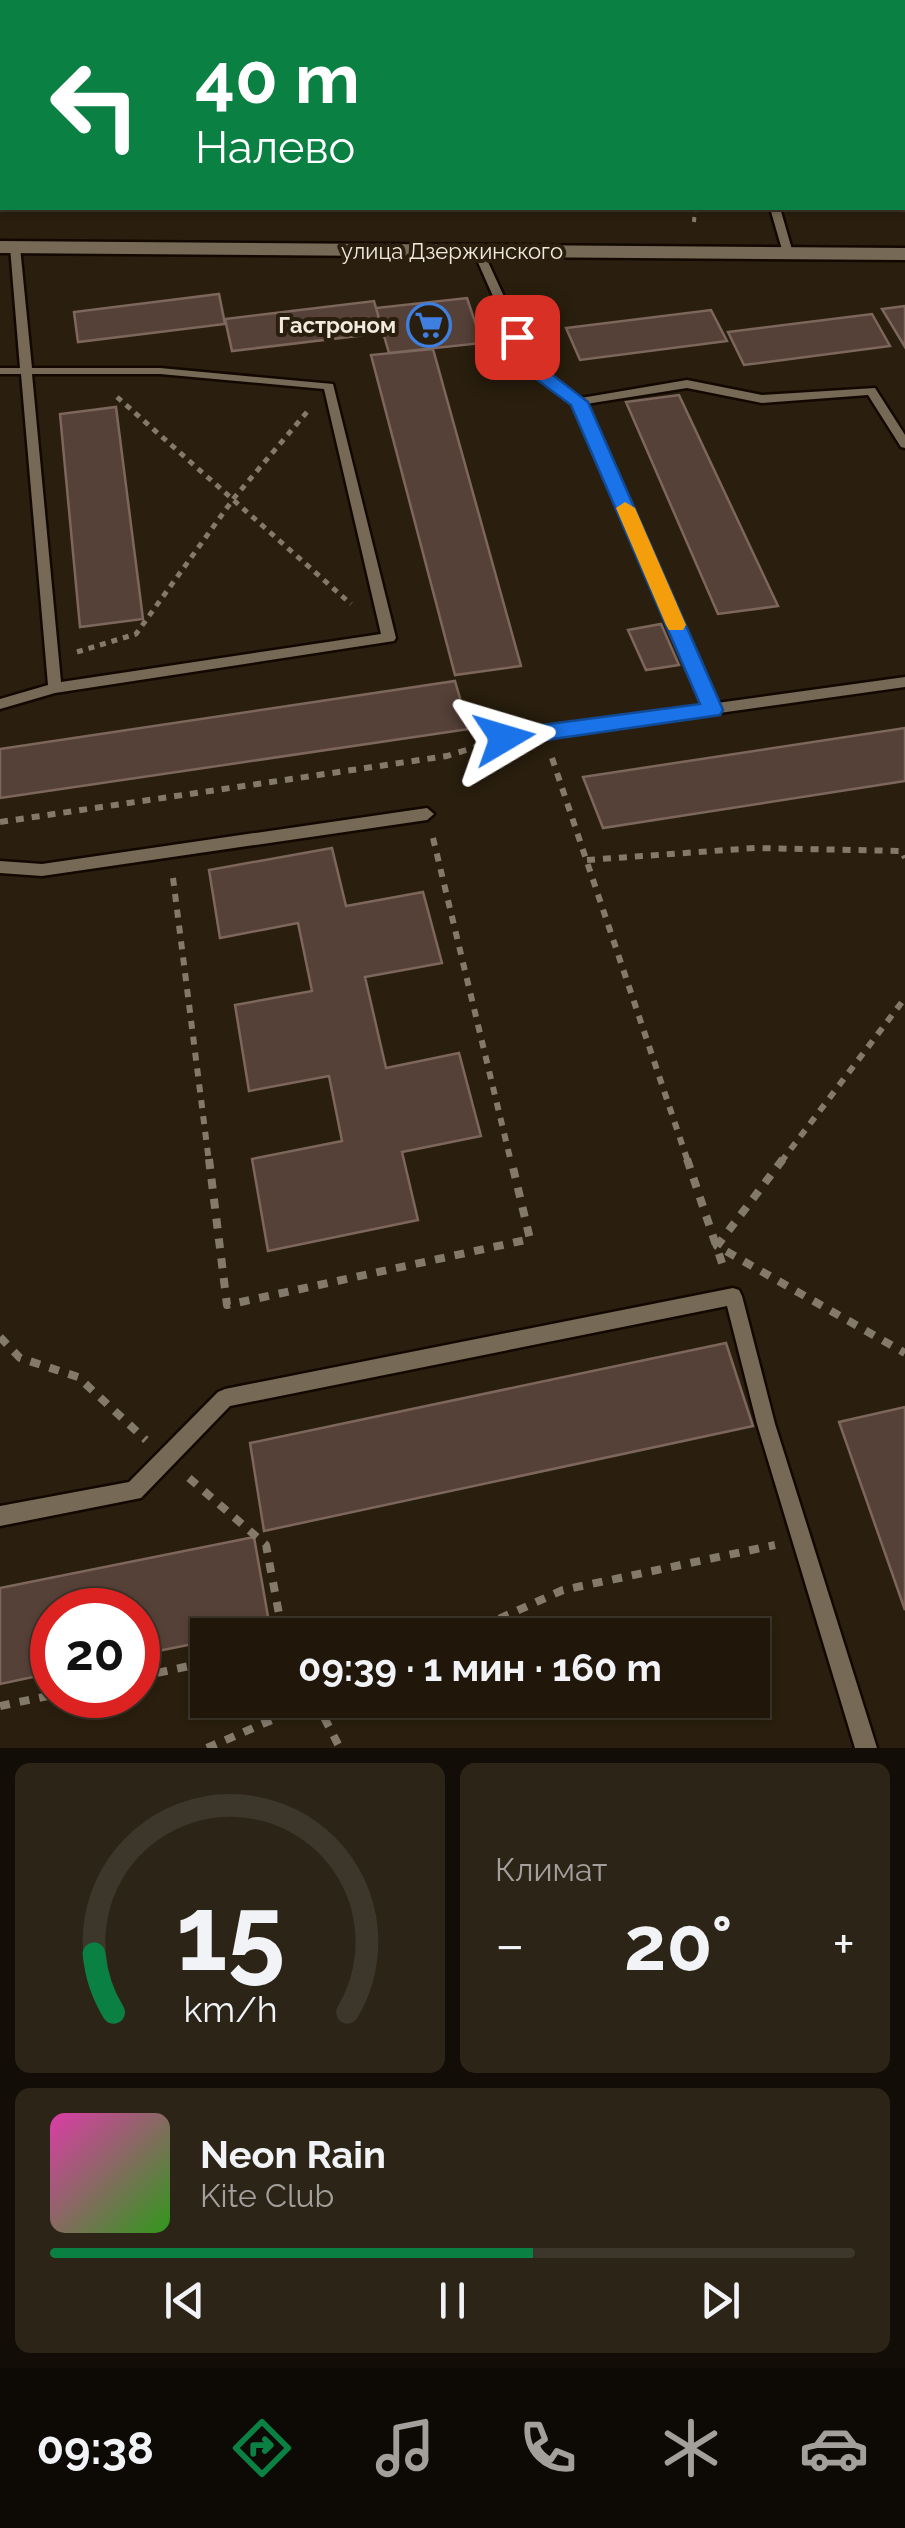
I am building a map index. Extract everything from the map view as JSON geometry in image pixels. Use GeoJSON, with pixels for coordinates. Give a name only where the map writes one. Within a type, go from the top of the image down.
{"type":"FeatureCollection","features":[{"type":"Feature","properties":{"kind":"street","name":"улица Дзержинского"},"geometry":{"type":"LineString","coordinates":[[7,247],[905,254]]}},
{"type":"Feature","properties":{"kind":"lane"},"geometry":{"type":"LineString","coordinates":[[776,210],[788,253]]}},
{"type":"Feature","properties":{"kind":"lane"},"geometry":{"type":"LineString","coordinates":[[7,247],[55,688]]}},
{"type":"Feature","properties":{"kind":"lane"},"geometry":{"type":"LineString","coordinates":[[478,251],[530,366],[579,402],[713,710]]}},
{"type":"Feature","properties":{"kind":"lane"},"geometry":{"type":"LineString","coordinates":[[0,371],[160,371],[330,386],[389,638],[55,688],[0,704]]}},
{"type":"Feature","properties":{"kind":"lane"},"geometry":{"type":"LineString","coordinates":[[579,402],[688,384],[762,399],[872,390],[905,444]]}},
{"type":"Feature","properties":{"kind":"lane"},"geometry":{"type":"LineString","coordinates":[[504,738],[905,682]]}},
{"type":"Feature","properties":{"kind":"lane"},"geometry":{"type":"LineString","coordinates":[[0,866],[42,870],[427,814]]}},
{"type":"Feature","properties":{"kind":"lane"},"geometry":{"type":"LineString","coordinates":[[0,1516],[134,1491],[225,1398],[733,1296],[800,1539],[866,1748]]}},
{"type":"Feature","properties":{"kind":"path"},"geometry":{"type":"LineString","coordinates":[[694,222],[695,210]]}},
{"type":"Feature","properties":{"kind":"path"},"geometry":{"type":"LineString","coordinates":[[52,660],[136,634],[234,498],[330,386]]}},
{"type":"Feature","properties":{"kind":"path"},"geometry":{"type":"LineString","coordinates":[[111,395],[127,401],[389,638]]}},
{"type":"Feature","properties":{"kind":"path"},"geometry":{"type":"LineString","coordinates":[[544,733],[733,1296]]}},
{"type":"Feature","properties":{"kind":"path"},"geometry":{"type":"LineString","coordinates":[[0,822],[447,756],[504,738]]}},
{"type":"Feature","properties":{"kind":"path"},"geometry":{"type":"LineString","coordinates":[[170,852],[228,1305],[530,1239],[427,814]]}},
{"type":"Feature","properties":{"kind":"path"},"geometry":{"type":"LineString","coordinates":[[587,860],[755,848],[902,852],[905,858]]}},
{"type":"Feature","properties":{"kind":"path"},"geometry":{"type":"LineString","coordinates":[[717,1246],[905,998]]}},
{"type":"Feature","properties":{"kind":"path"},"geometry":{"type":"LineString","coordinates":[[717,1246],[905,1352]]}},
{"type":"Feature","properties":{"kind":"path"},"geometry":{"type":"LineString","coordinates":[[0,1336],[20,1358],[78,1377],[266,1545],[281,1618]]}},
{"type":"Feature","properties":{"kind":"path"},"geometry":{"type":"LineString","coordinates":[[500,1618],[563,1590],[800,1539]]}},
{"type":"Feature","properties":{"kind":"path"},"geometry":{"type":"LineString","coordinates":[[160,1672],[190,1666]]}},
{"type":"Feature","properties":{"kind":"path"},"geometry":{"type":"LineString","coordinates":[[0,1706],[30,1700]]}},
{"type":"Feature","properties":{"kind":"path"},"geometry":{"type":"LineString","coordinates":[[207,1748],[275,1718]]}},
{"type":"Feature","properties":{"kind":"path"},"geometry":{"type":"LineString","coordinates":[[325,1718],[340,1748]]}},
{"type":"Feature","properties":{"kind":"building"},"geometry":{"type":"Polygon","coordinates":[[[219,294],[225,324],[78,342],[74,312],[219,294]]]}},
{"type":"Feature","properties":{"kind":"building","name":"Гастроном"},"geometry":{"type":"Polygon","coordinates":[[[467,298],[482,343],[389,353],[376,308],[467,298]]]}},
{"type":"Feature","properties":{"kind":"building"},"geometry":{"type":"Polygon","coordinates":[[[374,301],[383,333],[232,351],[225,319],[374,301]]]}},
{"type":"Feature","properties":{"kind":"building"},"geometry":{"type":"Polygon","coordinates":[[[905,306],[905,347],[882,309],[905,306]]]}},
{"type":"Feature","properties":{"kind":"building"},"geometry":{"type":"Polygon","coordinates":[[[711,310],[727,341],[580,360],[566,328],[711,310]]]}},
{"type":"Feature","properties":{"kind":"building"},"geometry":{"type":"Polygon","coordinates":[[[872,314],[890,346],[744,365],[728,332],[872,314]]]}},
{"type":"Feature","properties":{"kind":"building"},"geometry":{"type":"Polygon","coordinates":[[[433,349],[521,666],[455,675],[371,355],[433,349]]]}},
{"type":"Feature","properties":{"kind":"building"},"geometry":{"type":"Polygon","coordinates":[[[679,395],[778,606],[718,614],[626,402],[679,395]]]}},
{"type":"Feature","properties":{"kind":"building"},"geometry":{"type":"Polygon","coordinates":[[[116,407],[143,619],[80,627],[60,414],[116,407]]]}},
{"type":"Feature","properties":{"kind":"building"},"geometry":{"type":"Polygon","coordinates":[[[661,624],[679,665],[646,670],[628,630],[661,624]]]}},
{"type":"Feature","properties":{"kind":"building"},"geometry":{"type":"Polygon","coordinates":[[[455,681],[469,729],[0,798],[0,749],[455,681]]]}},
{"type":"Feature","properties":{"kind":"building"},"geometry":{"type":"Polygon","coordinates":[[[905,728],[905,781],[603,828],[583,777],[905,728]]]}},
{"type":"Feature","properties":{"kind":"building"},"geometry":{"type":"Polygon","coordinates":[[[332,848],[346,906],[423,892],[442,963],[365,977],[386,1068],[459,1053],[481,1136],[402,1152],[418,1220],[268,1251],[252,1159],[342,1141],[329,1076],[249,1091],[235,1005],[312,991],[298,923],[220,938],[209,870],[332,848]]]}},
{"type":"Feature","properties":{"kind":"building"},"geometry":{"type":"Polygon","coordinates":[[[726,1343],[753,1426],[264,1531],[250,1443],[726,1343]]]}},
{"type":"Feature","properties":{"kind":"building"},"geometry":{"type":"Polygon","coordinates":[[[905,1407],[905,1610],[839,1422],[905,1407]]]}},
{"type":"Feature","properties":{"kind":"building"},"geometry":{"type":"Polygon","coordinates":[[[254,1537],[268,1618],[190,1618],[190,1645],[160,1651],[160,1588],[30,1588],[30,1678],[0,1684],[0,1588],[254,1537]]]}},
{"type":"Feature","properties":{"kind":"slow traffic"},"geometry":{"type":"LineString","coordinates":[[625,508],[676,625]]}},
{"type":"Feature","properties":{"kind":"place","name":"Гастроном"},"geometry":{"type":"Point","coordinates":[429,325]}},
{"type":"Feature","properties":{"kind":"route"},"geometry":{"type":"LineString","coordinates":[[504,738],[713,710],[579,402],[530,366],[517,337]]}}]}
